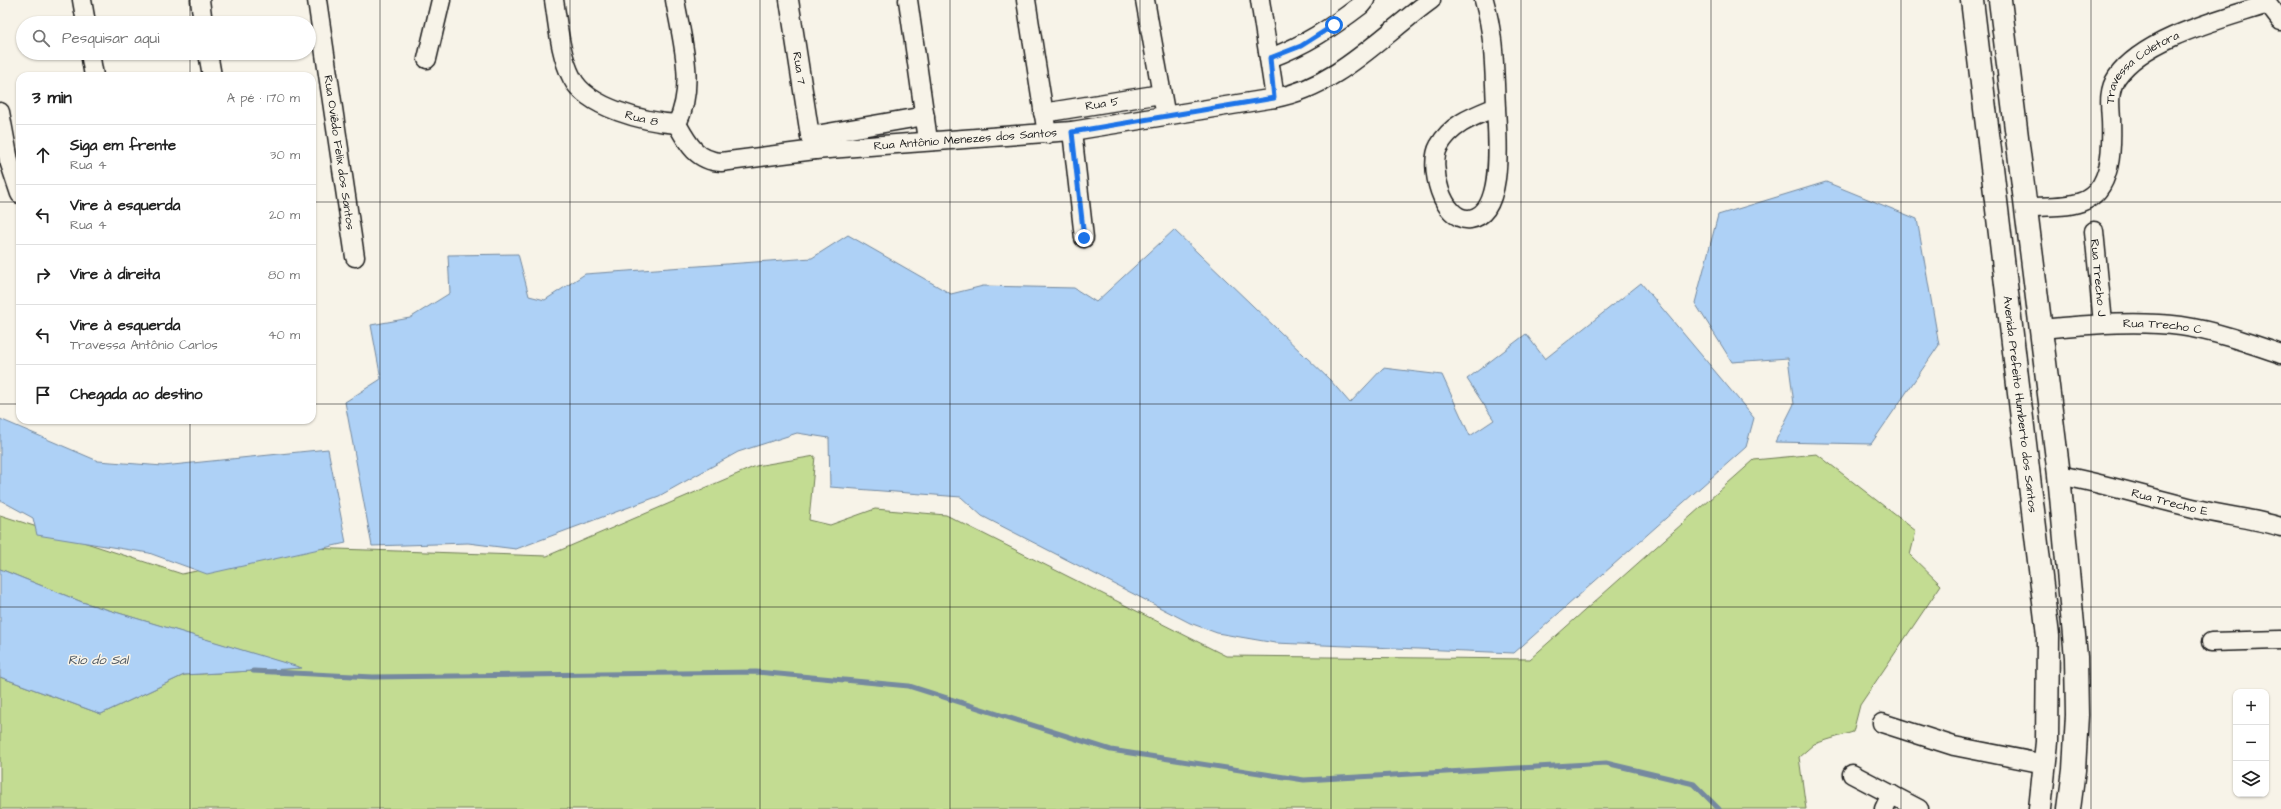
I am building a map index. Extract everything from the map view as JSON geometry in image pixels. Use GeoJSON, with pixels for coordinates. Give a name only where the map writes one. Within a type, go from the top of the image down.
{"type":"FeatureCollection","features":[{"type":"Feature","properties":{"kind":"street"},"geometry":{"type":"LineString","coordinates":[[82,0],[85,16]]}},
{"type":"Feature","properties":{"kind":"street"},"geometry":{"type":"LineString","coordinates":[[200,0],[202,16]]}},
{"type":"Feature","properties":{"kind":"street","name":"Rua Oviêdo Felix dos Santos"},"geometry":{"type":"LineString","coordinates":[[317,0],[355,257]]}},
{"type":"Feature","properties":{"kind":"street"},"geometry":{"type":"LineString","coordinates":[[427,59],[440,0]]}},
{"type":"Feature","properties":{"kind":"street","name":"Rua 8"},"geometry":{"type":"LineString","coordinates":[[554,0],[561,43],[568,68],[575,83],[581,90],[626,115],[648,121],[677,124]]}},
{"type":"Feature","properties":{"kind":"street"},"geometry":{"type":"LineString","coordinates":[[675,0],[687,80],[686,101],[677,124]]}},
{"type":"Feature","properties":{"kind":"street","name":"Rua 7"},"geometry":{"type":"LineString","coordinates":[[789,0],[812,143]]}},
{"type":"Feature","properties":{"kind":"street"},"geometry":{"type":"LineString","coordinates":[[908,0],[928,140]]}},
{"type":"Feature","properties":{"kind":"street"},"geometry":{"type":"LineString","coordinates":[[1026,0],[1047,134]]}},
{"type":"Feature","properties":{"kind":"street"},"geometry":{"type":"LineString","coordinates":[[1145,0],[1166,115]]}},
{"type":"Feature","properties":{"kind":"street"},"geometry":{"type":"LineString","coordinates":[[1260,0],[1270,58],[1274,98]]}},
{"type":"Feature","properties":{"kind":"street"},"geometry":{"type":"LineString","coordinates":[[1270,58],[1301,46],[1314,39],[1361,5],[1365,0]]}},
{"type":"Feature","properties":{"kind":"street","name":"Rua Antônio Menezes dos Santos"},"geometry":{"type":"LineString","coordinates":[[677,124],[696,153],[704,159],[713,162],[812,143],[928,140],[1072,132],[1274,98],[1304,91],[1327,79],[1346,66],[1431,0]]}},
{"type":"Feature","properties":{"kind":"street"},"geometry":{"type":"LineString","coordinates":[[1484,0],[1494,48],[1499,159],[1494,186],[1482,211],[1470,219],[1459,217],[1450,210],[1436,177],[1435,162],[1437,150],[1455,127],[1496,107]]}},
{"type":"Feature","properties":{"kind":"street","name":"Avenida Prefeito Humberto dos Santos"},"geometry":{"type":"LineString","coordinates":[[1972,0],[2048,636],[2049,680],[2045,764],[2040,809]]}},
{"type":"Feature","properties":{"kind":"street"},"geometry":{"type":"LineString","coordinates":[[2000,0],[2027,207],[2040,329],[2059,475],[2076,657],[2077,715],[2074,770],[2069,809]]}},
{"type":"Feature","properties":{"kind":"street","name":"Travessa Coletora"},"geometry":{"type":"LineString","coordinates":[[2027,207],[2080,202],[2090,197],[2099,187],[2108,168],[2110,150],[2110,97],[2112,87],[2117,77],[2138,58],[2169,38],[2268,4],[2281,21]]}},
{"type":"Feature","properties":{"kind":"street"},"geometry":{"type":"LineString","coordinates":[[91,60],[93,72]]}},
{"type":"Feature","properties":{"kind":"street"},"geometry":{"type":"LineString","coordinates":[[209,60],[211,72]]}},
{"type":"Feature","properties":{"kind":"street","name":"Rua 5"},"geometry":{"type":"LineString","coordinates":[[1043,113],[1161,94]]}},
{"type":"Feature","properties":{"kind":"street"},"geometry":{"type":"LineString","coordinates":[[0,112],[9,161],[16,182]]}},
{"type":"Feature","properties":{"kind":"street"},"geometry":{"type":"LineString","coordinates":[[812,143],[925,116]]}},
{"type":"Feature","properties":{"kind":"street"},"geometry":{"type":"LineString","coordinates":[[1072,132],[1084,238]]}},
{"type":"Feature","properties":{"kind":"street","name":"Rua Trecho J"},"geometry":{"type":"LineString","coordinates":[[2094,231],[2103,323]]}},
{"type":"Feature","properties":{"kind":"street","name":"Rua Trecho C"},"geometry":{"type":"LineString","coordinates":[[2040,329],[2103,323],[2151,324],[2182,327],[2224,336],[2281,354]]}},
{"type":"Feature","properties":{"kind":"street","name":"Rua Trecho E"},"geometry":{"type":"LineString","coordinates":[[2059,475],[2112,486],[2199,510],[2245,517],[2281,527]]}},
{"type":"Feature","properties":{"kind":"street"},"geometry":{"type":"LineString","coordinates":[[2211,642],[2281,640]]}},
{"type":"Feature","properties":{"kind":"street"},"geometry":{"type":"LineString","coordinates":[[1882,723],[1954,746],[2045,764]]}},
{"type":"Feature","properties":{"kind":"street"},"geometry":{"type":"LineString","coordinates":[[1852,774],[1887,802],[1919,809]]}},
{"type":"Feature","properties":{"kind":"green space"},"geometry":{"type":"Polygon","coordinates":[[[1817,454],[1916,531],[1910,555],[1941,585],[1860,705],[1853,732],[1814,744],[1799,757],[1806,809],[0,809],[0,677],[101,714],[184,675],[300,668],[82,602],[0,569],[0,515],[182,574],[307,548],[547,556],[756,466],[815,456],[809,520],[830,525],[875,509],[946,515],[1226,656],[1530,659],[1754,460],[1817,454]]]}},
{"type":"Feature","properties":{"kind":"water"},"geometry":{"type":"Polygon","coordinates":[[[1826,182],[1917,219],[1939,345],[1871,444],[1775,442],[1794,404],[1788,358],[1732,362],[1695,303],[1718,215],[1826,182]]]}},
{"type":"Feature","properties":{"kind":"water"},"geometry":{"type":"Polygon","coordinates":[[[1174,230],[1330,380],[1350,403],[1383,368],[1442,375],[1470,436],[1494,420],[1467,379],[1526,334],[1545,359],[1641,283],[1754,418],[1746,447],[1514,653],[1275,643],[1217,633],[1190,623],[982,516],[961,497],[830,487],[829,438],[797,433],[738,452],[659,496],[516,549],[468,543],[372,546],[345,402],[381,379],[371,325],[410,318],[450,293],[448,255],[518,254],[529,296],[545,300],[585,274],[812,258],[848,235],[951,294],[983,286],[1074,288],[1096,302],[1174,230]]]}},
{"type":"Feature","properties":{"kind":"water"},"geometry":{"type":"Polygon","coordinates":[[[0,419],[98,461],[163,466],[328,449],[346,543],[207,574],[149,553],[37,535],[33,518],[0,500],[0,419]]]}},
{"type":"Feature","properties":{"kind":"water","name":"Rio do Sal"},"geometry":{"type":"Polygon","coordinates":[[[0,569],[82,602],[302,668],[184,675],[101,714],[0,677],[0,569]]]}},
{"type":"Feature","properties":{"kind":"waterway"},"geometry":{"type":"LineString","coordinates":[[253,671],[373,677],[756,672],[909,686],[1111,750],[1304,780],[1606,763],[1694,784],[1719,809]]}},
{"type":"Feature","properties":{"kind":"route"},"geometry":{"type":"LineString","coordinates":[[1084,238],[1072,132],[1274,98],[1270,58],[1301,46],[1334,25]]}}]}
